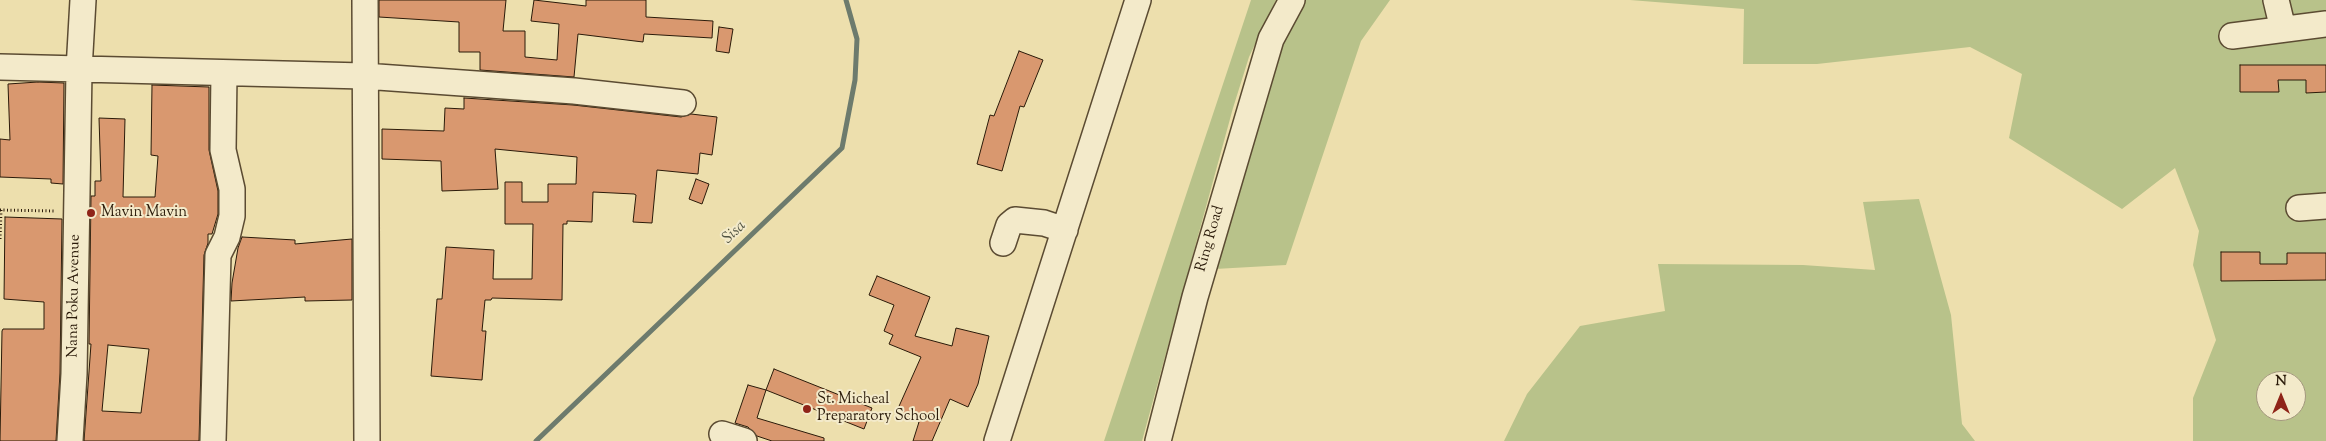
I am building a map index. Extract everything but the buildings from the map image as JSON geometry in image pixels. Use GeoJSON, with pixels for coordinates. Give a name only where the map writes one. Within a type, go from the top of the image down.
{"type":"FeatureCollection","features":[{"type":"Feature","properties":{"kind":"street","name":"Nana Poku Avenue"},"geometry":{"type":"LineString","coordinates":[[70,441],[74,374],[79,70],[83,0]]}},
{"type":"Feature","properties":{"kind":"street"},"geometry":{"type":"LineString","coordinates":[[365,0],[367,441]]}},
{"type":"Feature","properties":{"kind":"street"},"geometry":{"type":"LineString","coordinates":[[997,441],[1138,0]]}},
{"type":"Feature","properties":{"kind":"street","name":"Ring Road"},"geometry":{"type":"LineString","coordinates":[[1158,441],[1195,297],[1271,38],[1292,0]]}},
{"type":"Feature","properties":{"kind":"street"},"geometry":{"type":"LineString","coordinates":[[2276,0],[2283,29]]}},
{"type":"Feature","properties":{"kind":"street"},"geometry":{"type":"LineString","coordinates":[[2232,36],[2326,24]]}},
{"type":"Feature","properties":{"kind":"street"},"geometry":{"type":"LineString","coordinates":[[0,67],[364,76],[547,89],[683,103]]}},
{"type":"Feature","properties":{"kind":"street"},"geometry":{"type":"LineString","coordinates":[[212,441],[218,255],[227,237],[232,216],[232,189],[223,150],[224,73]]}},
{"type":"Feature","properties":{"kind":"street"},"geometry":{"type":"LineString","coordinates":[[2299,208],[2326,206]]}},
{"type":"Feature","properties":{"kind":"street"},"geometry":{"type":"LineString","coordinates":[[1003,243],[1009,225],[1015,220],[1044,223],[1065,230]]}},
{"type":"Feature","properties":{"kind":"path"},"geometry":{"type":"LineString","coordinates":[[0,239],[0,210],[65,211]]}},
{"type":"Feature","properties":{"kind":"green space"},"geometry":{"type":"Polygon","coordinates":[[[1251,0],[1276,0],[1249,57],[1233,108],[1142,441],[1104,441],[1251,0]]]}},
{"type":"Feature","properties":{"kind":"green space"},"geometry":{"type":"Polygon","coordinates":[[[1298,0],[1390,0],[1361,41],[1286,265],[1215,269],[1270,62],[1298,0]]]}},
{"type":"Feature","properties":{"kind":"green space"},"geometry":{"type":"Polygon","coordinates":[[[1630,0],[2326,0],[2326,441],[2193,441],[2193,398],[2216,340],[2193,265],[2199,231],[2175,168],[2122,209],[2009,138],[2022,74],[1970,47],[1817,64],[1743,64],[1744,9],[1630,0]]]}},
{"type":"Feature","properties":{"kind":"green space"},"geometry":{"type":"Polygon","coordinates":[[[1919,199],[1951,315],[1962,424],[1975,441],[1504,441],[1527,394],[1580,326],[1665,311],[1658,264],[1803,265],[1875,270],[1863,202],[1919,199]]]}},
{"type":"Feature","properties":{"kind":"waterway","name":"Sisa"},"geometry":{"type":"LineString","coordinates":[[536,441],[842,148],[855,80],[857,39],[846,0]]}},
{"type":"Feature","properties":{"kind":"place","name":"Mavin Mavin"},"geometry":{"type":"Point","coordinates":[91,213]}},
{"type":"Feature","properties":{"kind":"place","name":"St. Micheal Preparatory School"},"geometry":{"type":"Point","coordinates":[807,409]}}]}
